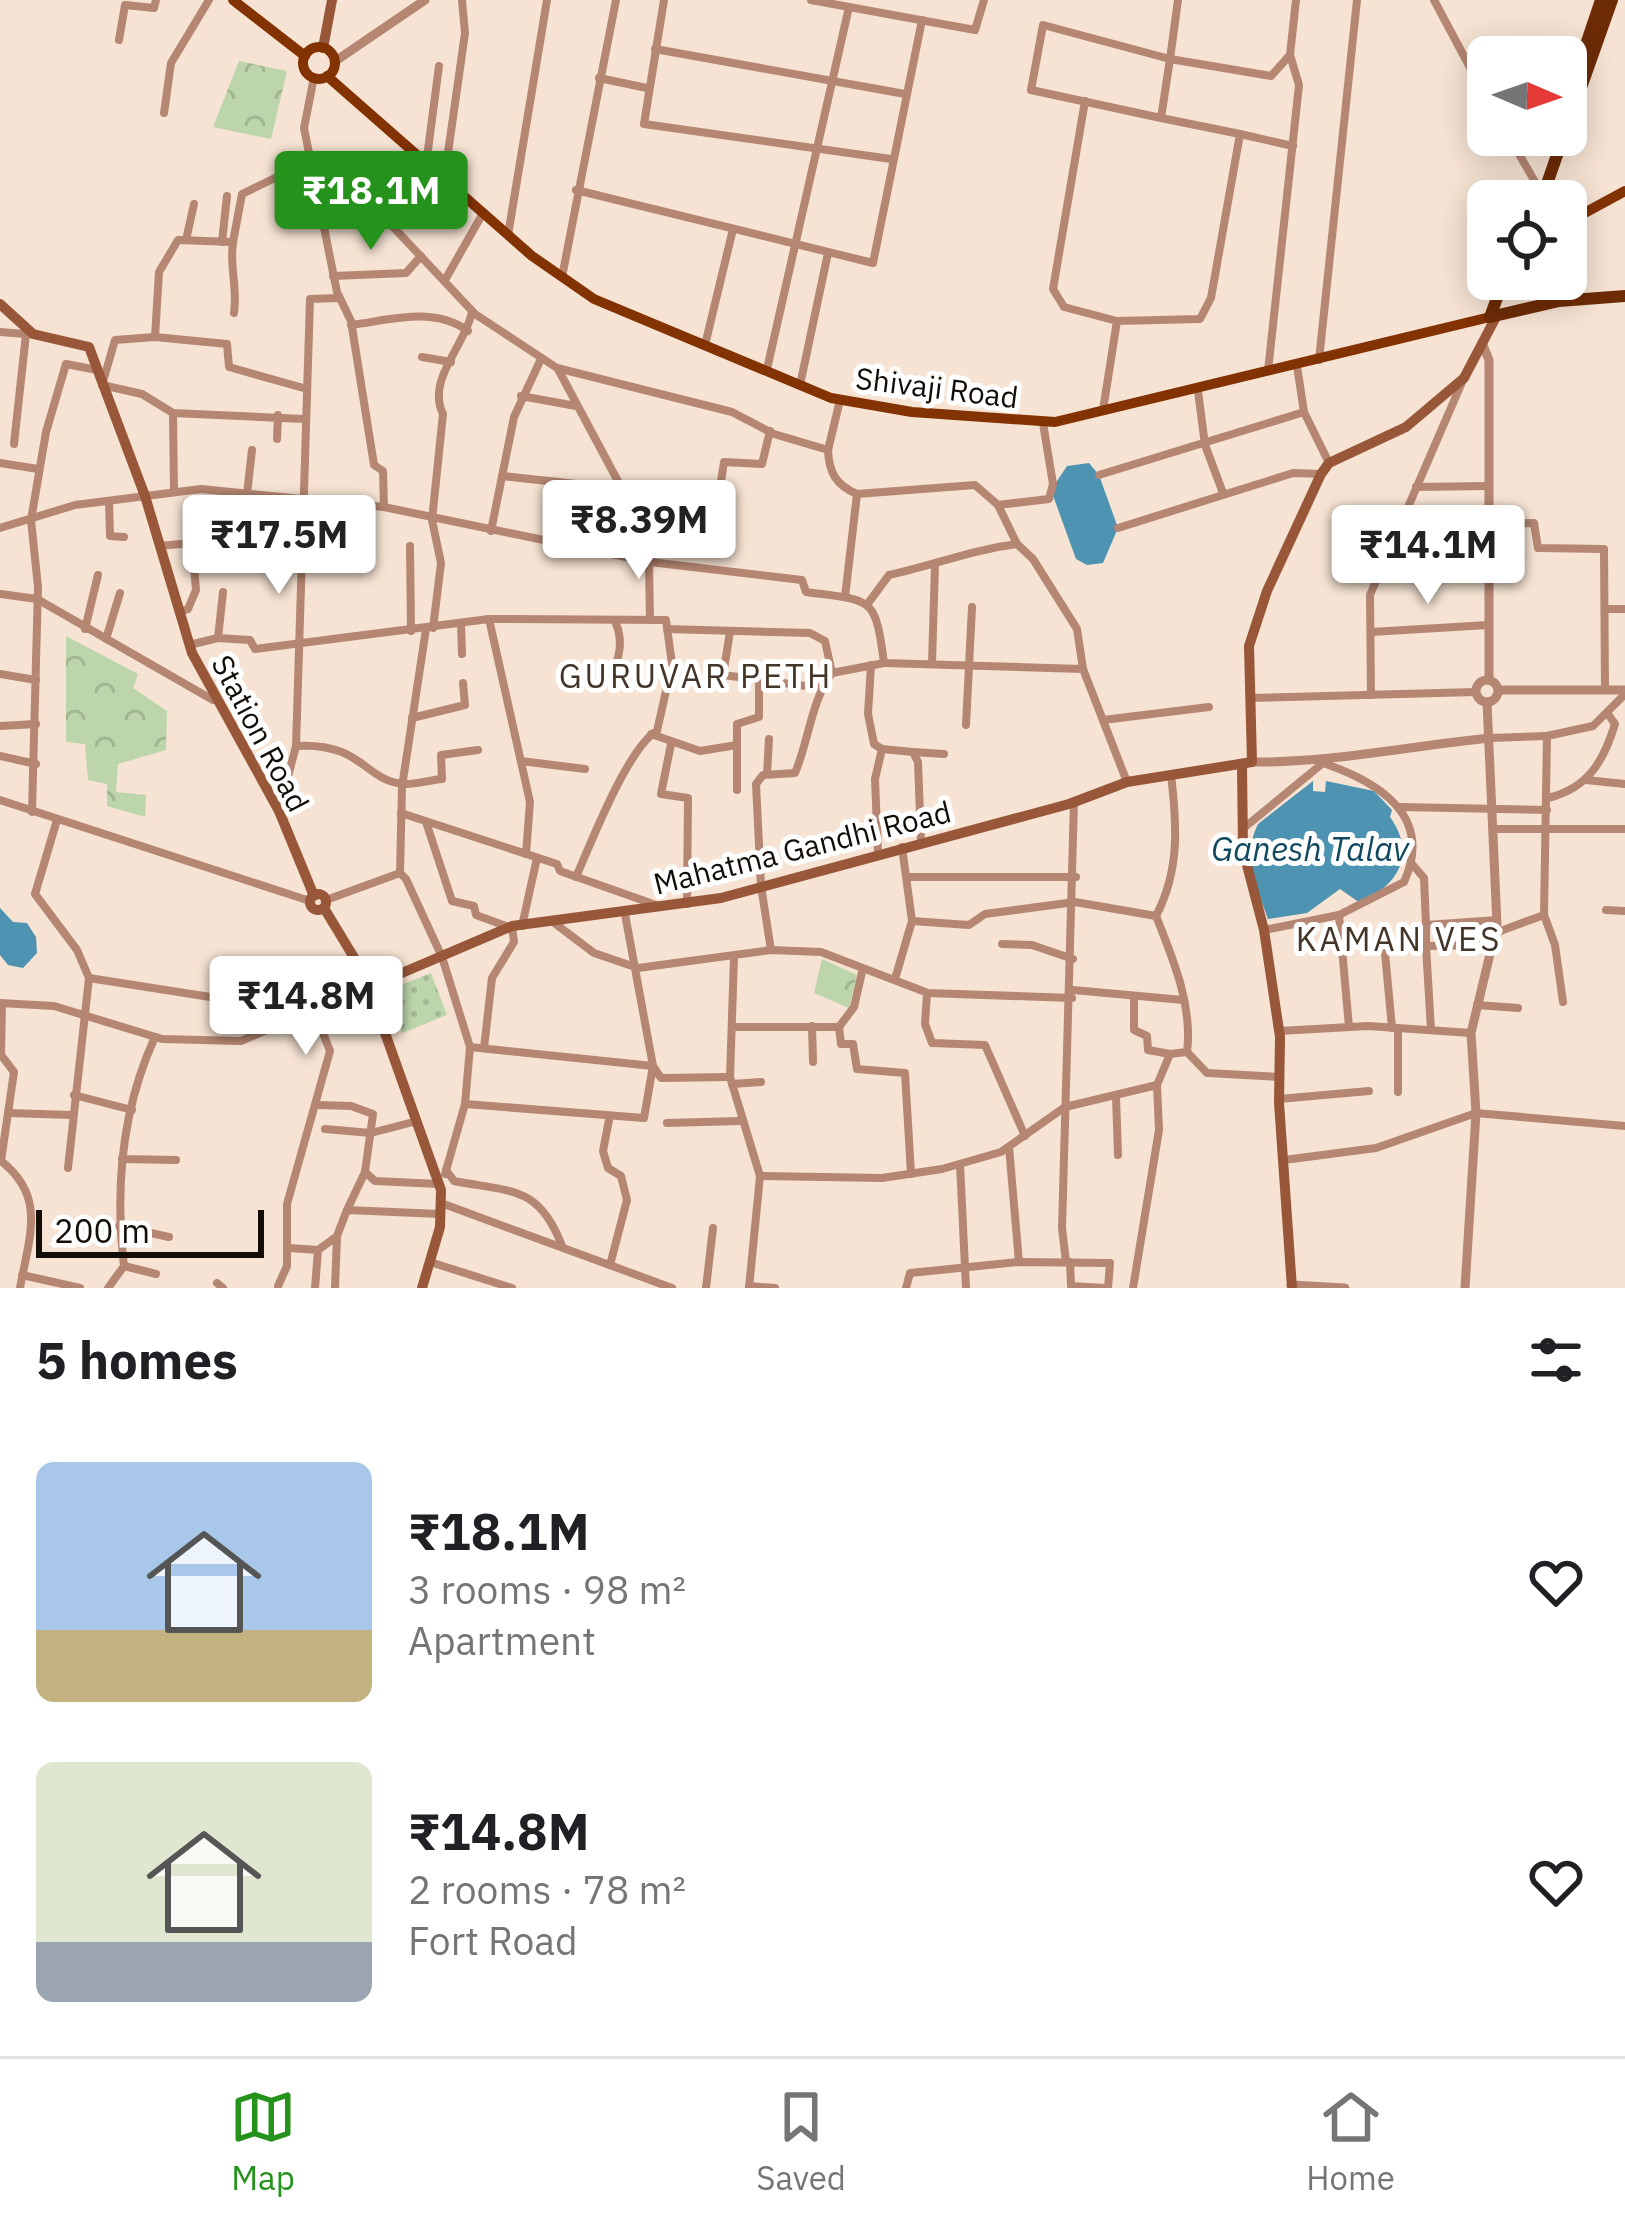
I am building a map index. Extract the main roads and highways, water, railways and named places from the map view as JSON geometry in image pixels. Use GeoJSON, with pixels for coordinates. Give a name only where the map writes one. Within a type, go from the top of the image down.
{"type":"FeatureCollection","features":[{"type":"Feature","properties":{"kind":"highway"},"geometry":{"type":"LineString","coordinates":[[1587,42],[1601,0]]}},
{"type":"Feature","properties":{"kind":"highway"},"geometry":{"type":"LineString","coordinates":[[1587,66],[1612,0]]}},
{"type":"Feature","properties":{"kind":"highway"},"geometry":{"type":"LineString","coordinates":[[1493,316],[1559,301],[1625,296]]}},
{"type":"Feature","properties":{"kind":"highway"},"geometry":{"type":"LineString","coordinates":[[1493,316],[1499,300]]}},
{"type":"Feature","properties":{"kind":"main road"},"geometry":{"type":"LineString","coordinates":[[232,0],[304,56],[305,69],[320,77],[334,62],[323,47],[332,0]]}},
{"type":"Feature","properties":{"kind":"main road"},"geometry":{"type":"LineString","coordinates":[[304,56],[323,47]]}},
{"type":"Feature","properties":{"kind":"main road","name":"Shivaji Road"},"geometry":{"type":"LineString","coordinates":[[320,77],[508,235],[594,299],[840,400],[912,412],[1043,423],[1198,391],[1493,316]]}},
{"type":"Feature","properties":{"kind":"main road"},"geometry":{"type":"LineString","coordinates":[[1587,211],[1625,190]]}},
{"type":"Feature","properties":{"kind":"main road","name":"Station Road"},"geometry":{"type":"LineString","coordinates":[[0,304],[30,334],[89,347],[145,496],[189,645],[213,700],[279,811],[319,901],[370,987],[440,1198],[422,1288]]}},
{"type":"Feature","properties":{"kind":"main road"},"geometry":{"type":"LineString","coordinates":[[1292,1286],[1279,1031],[1264,930],[1247,874],[1249,646],[1267,591],[1329,463],[1406,428],[1464,378],[1493,316]]}},
{"type":"Feature","properties":{"kind":"main road","name":"Mahatma Gandhi Road"},"geometry":{"type":"LineString","coordinates":[[370,987],[514,927],[687,904],[1074,802],[1127,782],[1247,763]]}},
{"type":"Feature","properties":{"kind":"water"},"geometry":{"type":"Polygon","coordinates":[[[1089,463],[1099,475],[1118,528],[1103,563],[1087,565],[1076,559],[1051,490],[1067,466],[1089,463]]]}},
{"type":"Feature","properties":{"kind":"water","name":"Ganesh Talav"},"geometry":{"type":"Polygon","coordinates":[[[1313,781],[1313,791],[1325,792],[1326,781],[1374,791],[1392,810],[1390,817],[1402,844],[1399,867],[1385,887],[1360,903],[1340,889],[1307,913],[1268,919],[1253,871],[1253,836],[1258,824],[1313,781]]]}},
{"type":"Feature","properties":{"kind":"water"},"geometry":{"type":"Polygon","coordinates":[[[0,908],[13,922],[27,923],[36,937],[37,953],[23,968],[8,965],[0,955],[0,908]]]}},
{"type":"Feature","properties":{"kind":"district","name":"GURUVAR PETH"},"geometry":{"type":"Point","coordinates":[696,675]}},
{"type":"Feature","properties":{"kind":"district","name":"KAMAN VES"},"geometry":{"type":"Point","coordinates":[1399,938]}}]}
